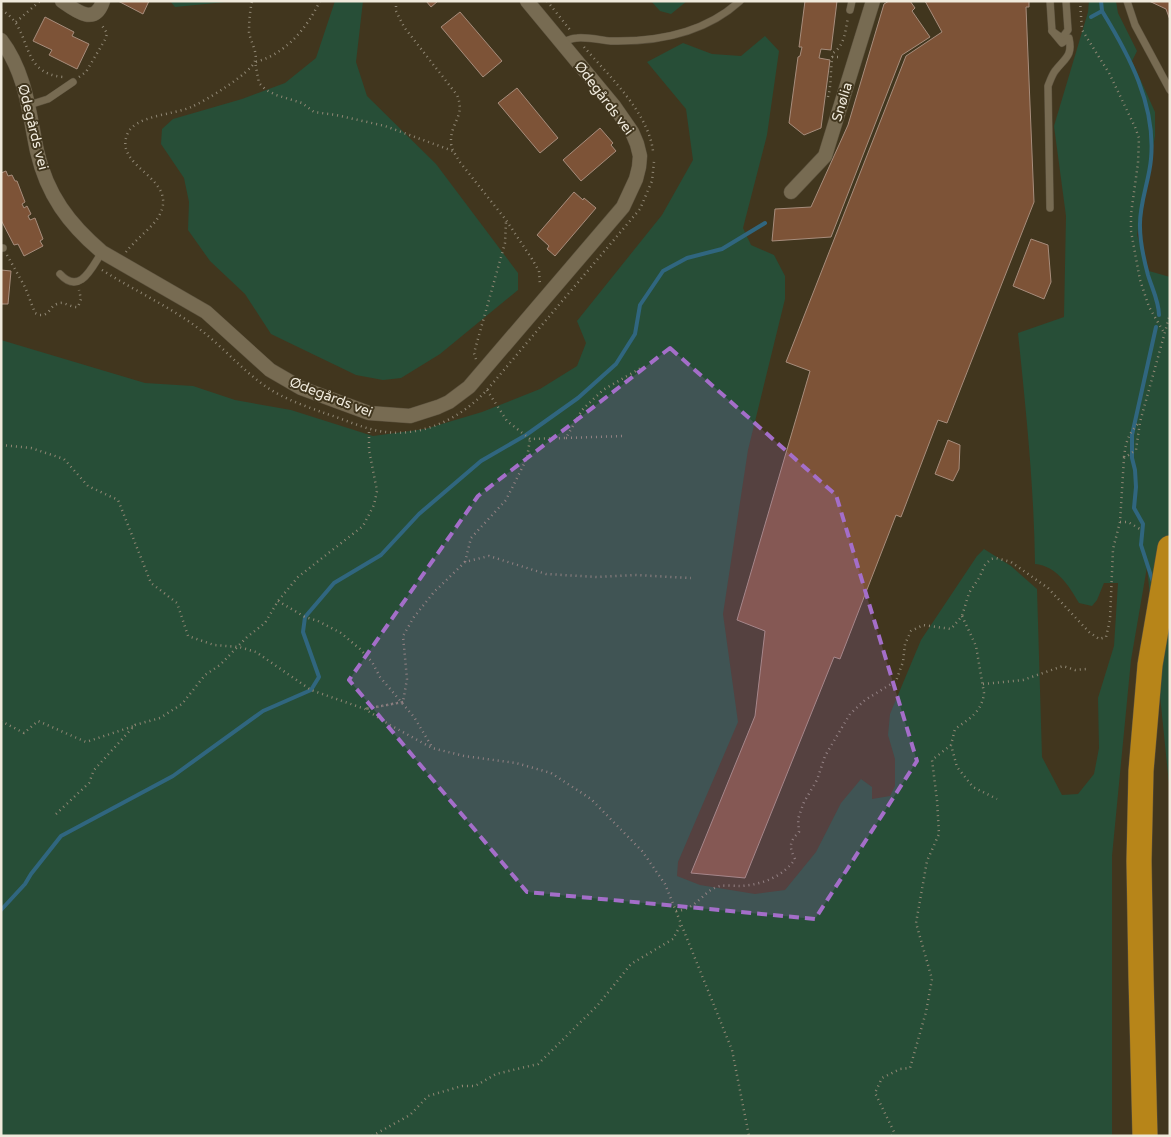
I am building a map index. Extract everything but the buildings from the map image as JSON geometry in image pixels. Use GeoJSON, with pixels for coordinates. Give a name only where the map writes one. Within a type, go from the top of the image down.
{"type":"FeatureCollection","features":[{"type":"Feature","properties":{"kind":"highway"},"geometry":{"type":"LineString","coordinates":[[1145,1136],[1140,968],[1141,771],[1150,665],[1170,548]]}},
{"type":"Feature","properties":{"kind":"street"},"geometry":{"type":"LineString","coordinates":[[62,1],[83,15],[92,14],[100,10],[103,1]]}},
{"type":"Feature","properties":{"kind":"street","name":"Ødegårds vei"},"geometry":{"type":"LineString","coordinates":[[1,40],[19,73],[29,105],[39,160],[55,199],[78,230],[102,252],[206,312],[257,359],[284,379],[301,388],[369,413],[410,416],[449,402],[470,387],[623,207],[636,179],[640,156],[632,132],[625,120],[527,1]]}},
{"type":"Feature","properties":{"kind":"street","name":"Snølia"},"geometry":{"type":"LineString","coordinates":[[791,192],[826,156],[873,1]]}},
{"type":"Feature","properties":{"kind":"lane"},"geometry":{"type":"LineString","coordinates":[[562,42],[577,38],[610,41],[648,41],[679,35],[714,20],[740,1]]}},
{"type":"Feature","properties":{"kind":"lane"},"geometry":{"type":"LineString","coordinates":[[850,10],[852,1]]}},
{"type":"Feature","properties":{"kind":"lane"},"geometry":{"type":"LineString","coordinates":[[1050,1],[1052,31],[1062,43],[1069,38],[1071,46],[1067,59],[1054,72],[1048,86],[1050,208]]}},
{"type":"Feature","properties":{"kind":"lane"},"geometry":{"type":"LineString","coordinates":[[1052,31],[1062,38],[1068,30],[1066,1]]}},
{"type":"Feature","properties":{"kind":"lane"},"geometry":{"type":"LineString","coordinates":[[1127,1],[1135,24],[1170,90]]}},
{"type":"Feature","properties":{"kind":"lane"},"geometry":{"type":"LineString","coordinates":[[29,105],[48,99],[72,79]]}},
{"type":"Feature","properties":{"kind":"lane"},"geometry":{"type":"LineString","coordinates":[[60,274],[69,282],[74,283],[82,280],[102,252]]}},
{"type":"Feature","properties":{"kind":"path"},"geometry":{"type":"LineString","coordinates":[[16,22],[40,1]]}},
{"type":"Feature","properties":{"kind":"path"},"geometry":{"type":"LineString","coordinates":[[252,1],[249,31],[256,55],[255,62],[259,83],[266,90],[276,95],[302,102],[314,112],[386,126],[453,151]]}},
{"type":"Feature","properties":{"kind":"path"},"geometry":{"type":"LineString","coordinates":[[108,274],[133,243],[158,218],[162,208],[163,197],[158,186],[150,175],[134,163],[127,153],[127,134],[136,124],[154,116],[179,112],[193,107],[238,79],[255,62],[262,61],[297,37],[320,1]]}},
{"type":"Feature","properties":{"kind":"path"},"geometry":{"type":"LineString","coordinates":[[396,1],[396,11],[404,27],[457,95],[461,104],[451,141],[453,151],[506,220],[539,271],[540,286]]}},
{"type":"Feature","properties":{"kind":"path"},"geometry":{"type":"LineString","coordinates":[[94,264],[189,322],[270,390],[304,406],[369,429],[383,432],[403,432],[434,426],[462,412],[476,402],[487,390],[631,222],[644,202],[652,181],[653,150],[644,122],[628,98],[547,1]]}},
{"type":"Feature","properties":{"kind":"path"},"geometry":{"type":"LineString","coordinates":[[1080,1],[1082,30],[1109,73],[1139,138],[1131,230],[1140,280],[1149,307],[1164,332]]}},
{"type":"Feature","properties":{"kind":"path"},"geometry":{"type":"LineString","coordinates":[[1,10],[16,22],[32,61],[39,69],[57,77],[72,79],[82,76],[86,72],[106,38],[107,33],[92,14]]}},
{"type":"Feature","properties":{"kind":"path"},"geometry":{"type":"LineString","coordinates":[[828,97],[833,52],[839,49],[842,44],[850,10]]}},
{"type":"Feature","properties":{"kind":"path"},"geometry":{"type":"LineString","coordinates":[[480,375],[474,353],[505,242],[506,220]]}},
{"type":"Feature","properties":{"kind":"path"},"geometry":{"type":"LineString","coordinates":[[2,248],[25,288],[35,313],[40,315],[48,313],[56,304],[61,303],[74,308],[78,307],[81,299],[77,282]]}},
{"type":"Feature","properties":{"kind":"path"},"geometry":{"type":"LineString","coordinates":[[1124,458],[1136,450],[1140,422],[1170,314]]}},
{"type":"Feature","properties":{"kind":"path"},"geometry":{"type":"LineString","coordinates":[[566,438],[582,410],[603,390],[640,368]]}},
{"type":"Feature","properties":{"kind":"path"},"geometry":{"type":"LineString","coordinates":[[487,390],[507,421],[530,439],[623,436]]}},
{"type":"Feature","properties":{"kind":"path"},"geometry":{"type":"LineString","coordinates":[[676,911],[687,910],[709,892],[720,886],[755,885],[770,879],[790,866],[795,859],[791,845],[792,838],[799,832],[798,819],[804,802],[817,780],[825,756],[850,714],[865,700],[896,680],[903,662],[905,644],[911,631],[923,625],[951,629],[962,616],[969,593],[985,565],[991,559],[996,558],[1011,562],[1048,588],[1089,632],[1099,639],[1106,637],[1110,620],[1113,549],[1120,522],[1127,439],[1140,422]]}},
{"type":"Feature","properties":{"kind":"path"},"geometry":{"type":"LineString","coordinates":[[1,721],[24,733],[38,722],[86,742],[160,718],[182,704],[205,675],[220,665],[247,637],[265,623],[278,601],[298,576],[363,526],[374,505],[377,491],[369,450],[369,429]]}},
{"type":"Feature","properties":{"kind":"path"},"geometry":{"type":"LineString","coordinates":[[465,562],[471,538],[506,500],[527,458],[530,439]]}},
{"type":"Feature","properties":{"kind":"path"},"geometry":{"type":"LineString","coordinates":[[1,445],[31,448],[64,459],[88,486],[118,500],[151,583],[177,603],[188,636],[214,646],[239,647],[256,652],[311,690],[364,709],[432,748],[464,756],[516,763],[551,773],[591,799],[642,852],[665,884],[732,1050],[750,1136]]}},
{"type":"Feature","properties":{"kind":"path"},"geometry":{"type":"LineString","coordinates":[[1120,522],[1128,522],[1140,529]]}},
{"type":"Feature","properties":{"kind":"path"},"geometry":{"type":"LineString","coordinates":[[403,702],[407,679],[403,636],[414,617],[434,592],[465,562],[489,556],[546,574],[597,577],[635,575],[691,578]]}},
{"type":"Feature","properties":{"kind":"path"},"geometry":{"type":"LineString","coordinates":[[278,601],[305,617],[326,625],[360,648],[372,662],[380,677],[403,702],[432,748]]}},
{"type":"Feature","properties":{"kind":"path"},"geometry":{"type":"LineString","coordinates":[[962,616],[976,646],[983,684],[983,701],[978,712],[955,729],[952,745],[958,766],[973,787],[998,799]]}},
{"type":"Feature","properties":{"kind":"path"},"geometry":{"type":"LineString","coordinates":[[983,684],[1023,680],[1063,666],[1081,671],[1087,669]]}},
{"type":"Feature","properties":{"kind":"path"},"geometry":{"type":"LineString","coordinates":[[364,709],[403,702]]}},
{"type":"Feature","properties":{"kind":"path"},"geometry":{"type":"LineString","coordinates":[[56,814],[89,782],[94,770],[135,725]]}},
{"type":"Feature","properties":{"kind":"path"},"geometry":{"type":"LineString","coordinates":[[892,1136],[894,1132],[875,1093],[882,1078],[900,1069],[910,1068],[926,1012],[932,979],[916,923],[927,861],[939,834],[938,800],[932,760],[952,745]]}},
{"type":"Feature","properties":{"kind":"path"},"geometry":{"type":"LineString","coordinates":[[372,1136],[410,1115],[428,1096],[462,1086],[475,1086],[496,1074],[538,1064],[597,1006],[631,964],[673,939],[681,924]]}},
{"type":"Feature","properties":{"kind":"highlighted area"},"geometry":{"type":"Polygon","coordinates":[[[670,348],[836,495],[917,761],[815,919],[527,892],[349,680],[478,496],[670,348]]]}},
{"type":"Feature","properties":{"kind":"green space"},"geometry":{"type":"Polygon","coordinates":[[[170,1],[236,1],[175,7],[170,1]]]}},
{"type":"Feature","properties":{"kind":"green space"},"geometry":{"type":"Polygon","coordinates":[[[335,1],[363,1],[356,62],[367,96],[436,164],[518,273],[518,290],[440,354],[401,378],[383,380],[356,375],[271,334],[245,294],[210,261],[188,230],[189,202],[184,178],[161,144],[162,129],[173,119],[242,99],[285,83],[316,58],[335,1]]]}},
{"type":"Feature","properties":{"kind":"green space"},"geometry":{"type":"Polygon","coordinates":[[[651,1],[687,1],[671,14],[660,11],[651,1]]]}},
{"type":"Feature","properties":{"kind":"green space"},"geometry":{"type":"Polygon","coordinates":[[[1089,1],[1116,1],[1118,13],[1137,51],[1132,61],[1155,112],[1155,136],[1137,235],[1149,271],[1170,277],[1170,794],[1147,567],[1131,660],[1112,856],[1112,1136],[1,1136],[1,340],[145,383],[193,386],[235,400],[291,410],[373,436],[425,429],[482,412],[540,389],[577,366],[586,343],[577,321],[662,215],[693,160],[686,109],[647,62],[683,43],[712,54],[741,56],[765,36],[779,51],[767,135],[743,228],[751,245],[774,255],[785,276],[785,299],[748,450],[723,614],[738,722],[678,862],[677,876],[700,885],[755,894],[785,890],[816,852],[841,803],[861,779],[872,787],[872,799],[890,796],[895,786],[895,759],[888,735],[890,714],[921,640],[977,556],[984,549],[1011,566],[1037,589],[1042,757],[1062,795],[1078,794],[1094,774],[1099,748],[1098,698],[1114,646],[1118,583],[1104,583],[1097,600],[1092,606],[1079,603],[1062,578],[1050,569],[1035,564],[1027,420],[1018,333],[1064,317],[1066,216],[1054,126],[1088,12],[1089,1]]]}},
{"type":"Feature","properties":{"kind":"waterway"},"geometry":{"type":"LineString","coordinates":[[1101,1],[1102,11],[1131,63],[1145,100],[1149,119],[1151,159],[1141,210],[1140,233],[1145,263],[1157,300],[1159,315]]}},
{"type":"Feature","properties":{"kind":"waterway"},"geometry":{"type":"LineString","coordinates":[[1091,17],[1102,11]]}},
{"type":"Feature","properties":{"kind":"waterway"},"geometry":{"type":"LineString","coordinates":[[1,910],[25,884],[61,836],[173,776],[263,711],[311,690],[319,677],[303,632],[305,617],[334,583],[381,555],[419,514],[481,461],[526,435],[578,398],[616,364],[635,334],[640,305],[663,271],[687,258],[722,249],[765,223]]}},
{"type":"Feature","properties":{"kind":"waterway"},"geometry":{"type":"LineString","coordinates":[[1153,582],[1141,545],[1143,524],[1134,508],[1136,487],[1132,458],[1132,435],[1156,327]]}}]}
